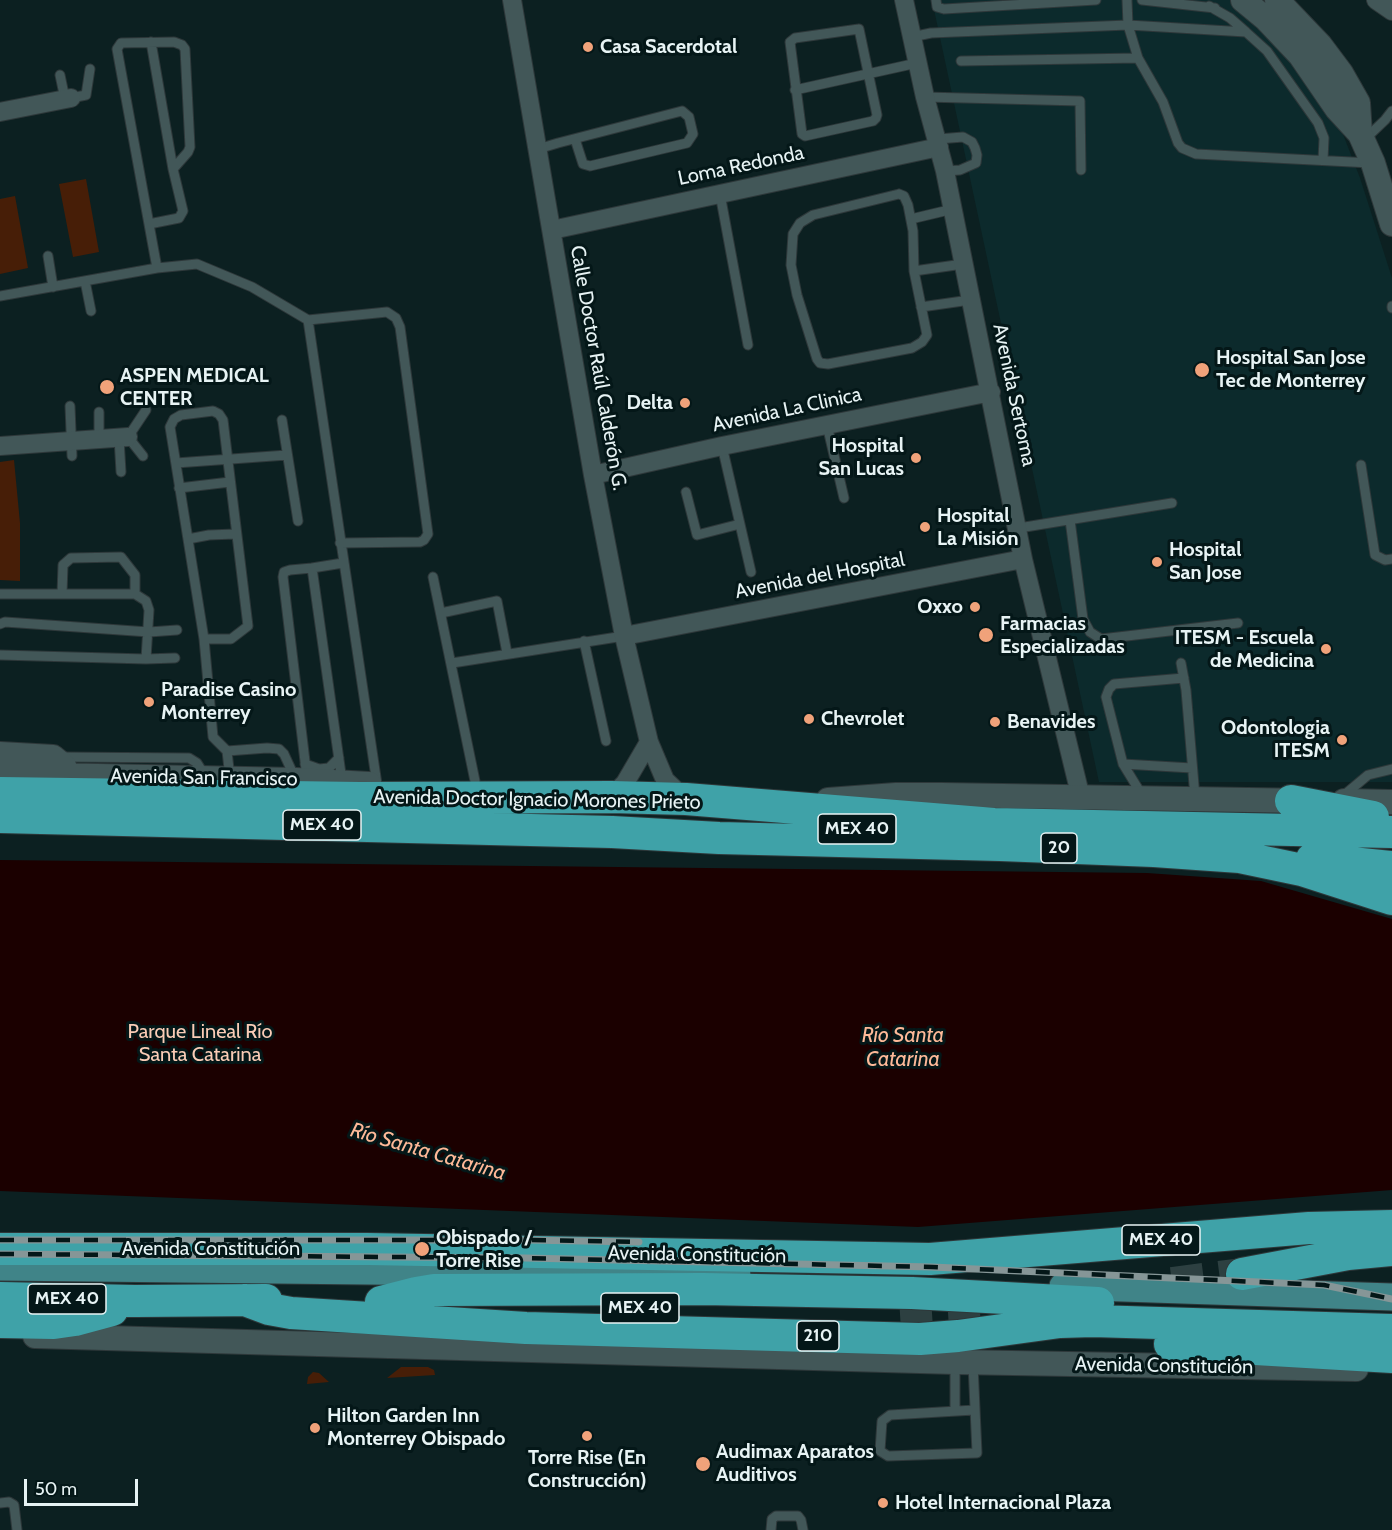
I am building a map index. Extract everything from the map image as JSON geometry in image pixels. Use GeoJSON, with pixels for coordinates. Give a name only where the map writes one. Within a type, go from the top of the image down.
{"type":"FeatureCollection","features":[{"type":"Feature","properties":{"kind":"highway","name":"Avenida Doctor Ignacio Morones Prieto"},"geometry":{"type":"LineString","coordinates":[[0,793],[364,783],[405,798],[611,796],[686,799],[994,824]]}},
{"type":"Feature","properties":{"kind":"highway"},"geometry":{"type":"LineString","coordinates":[[1291,801],[1392,821]]}},
{"type":"Feature","properties":{"kind":"highway","name":"Avenida Doctor Ignacio Morones Prieto"},"geometry":{"type":"LineString","coordinates":[[0,816],[612,832],[719,838],[999,845],[1240,857],[1302,870],[1392,898]]}},
{"type":"Feature","properties":{"kind":"highway","name":"Avenida Doctor Ignacio Morones Prieto"},"geometry":{"type":"LineString","coordinates":[[719,838],[778,831],[994,824]]}},
{"type":"Feature","properties":{"kind":"highway","name":"MEX 40"},"geometry":{"type":"LineString","coordinates":[[994,824],[1392,832]]}},
{"type":"Feature","properties":{"kind":"highway"},"geometry":{"type":"LineString","coordinates":[[1240,857],[1275,856],[1392,867]]}},
{"type":"Feature","properties":{"kind":"highway","name":"Avenida Constitución"},"geometry":{"type":"LineString","coordinates":[[0,1249],[368,1249],[930,1259],[1309,1228],[1392,1226]]}},
{"type":"Feature","properties":{"kind":"highway"},"geometry":{"type":"LineString","coordinates":[[1242,1274],[1348,1254],[1392,1250]]}},
{"type":"Feature","properties":{"kind":"highway"},"geometry":{"type":"LineString","coordinates":[[381,1302],[434,1290],[726,1290],[912,1293],[1392,1318]]}},
{"type":"Feature","properties":{"kind":"highway","name":"MEX 40"},"geometry":{"type":"LineString","coordinates":[[0,1298],[381,1302],[900,1314]]}},
{"type":"Feature","properties":{"kind":"highway"},"geometry":{"type":"LineString","coordinates":[[0,1322],[54,1323],[75,1320],[105,1312],[135,1300]]}},
{"type":"Feature","properties":{"kind":"highway","name":"210"},"geometry":{"type":"LineString","coordinates":[[245,1300],[269,1309],[291,1313],[526,1328],[920,1339],[1060,1322],[1093,1321],[1392,1330]]}},
{"type":"Feature","properties":{"kind":"highway"},"geometry":{"type":"LineString","coordinates":[[1005,1330],[1057,1336],[1392,1357]]}},
{"type":"Feature","properties":{"kind":"main road","name":"Avenida Constitución"},"geometry":{"type":"LineString","coordinates":[[0,1267],[695,1273],[1392,1297]]}},
{"type":"Feature","properties":{"kind":"street","name":"Calle Doctor Raúl Calderón G."},"geometry":{"type":"LineString","coordinates":[[512,0],[593,475],[624,636],[649,742],[665,780],[686,799]]}},
{"type":"Feature","properties":{"kind":"street","name":"Avenida Sertoma"},"geometry":{"type":"LineString","coordinates":[[904,0],[925,97],[945,171],[1023,559],[1081,798]]}},
{"type":"Feature","properties":{"kind":"street"},"geometry":{"type":"LineString","coordinates":[[1243,0],[1266,19],[1300,55],[1337,109],[1362,137]]}},
{"type":"Feature","properties":{"kind":"street"},"geometry":{"type":"LineString","coordinates":[[1277,0],[1320,45],[1341,73],[1358,103],[1362,137],[1390,210]]}},
{"type":"Feature","properties":{"kind":"street"},"geometry":{"type":"LineString","coordinates":[[0,112],[32,102],[68,99]]}},
{"type":"Feature","properties":{"kind":"street","name":"Loma Redonda"},"geometry":{"type":"LineString","coordinates":[[552,230],[720,194],[938,143]]}},
{"type":"Feature","properties":{"kind":"street","name":"Avenida La Clinica"},"geometry":{"type":"LineString","coordinates":[[593,475],[722,446],[991,392]]}},
{"type":"Feature","properties":{"kind":"street"},"geometry":{"type":"LineString","coordinates":[[0,446],[71,449],[99,431],[123,437]]}},
{"type":"Feature","properties":{"kind":"street","name":"Avenida del Hospital"},"geometry":{"type":"LineString","coordinates":[[624,636],[1023,559]]}},
{"type":"Feature","properties":{"kind":"street"},"geometry":{"type":"LineString","coordinates":[[611,796],[625,783],[649,742]]}},
{"type":"Feature","properties":{"kind":"street"},"geometry":{"type":"LineString","coordinates":[[0,754],[61,766]]}},
{"type":"Feature","properties":{"kind":"street","name":"Avenida San Francisco"},"geometry":{"type":"LineString","coordinates":[[0,774],[61,766],[218,778],[303,775],[364,783]]}},
{"type":"Feature","properties":{"kind":"street"},"geometry":{"type":"LineString","coordinates":[[751,805],[896,795],[1392,802]]}},
{"type":"Feature","properties":{"kind":"street","name":"Avenida Constitución"},"geometry":{"type":"LineString","coordinates":[[0,1335],[964,1362],[1392,1369]]}},
{"type":"Feature","properties":{"kind":"lane"},"geometry":{"type":"LineString","coordinates":[[936,0],[937,7],[944,9],[1096,0]]}},
{"type":"Feature","properties":{"kind":"lane"},"geometry":{"type":"LineString","coordinates":[[1126,0],[1128,25],[1138,58],[1162,102],[1178,143],[1190,152],[1373,163]]}},
{"type":"Feature","properties":{"kind":"lane"},"geometry":{"type":"LineString","coordinates":[[1142,0],[1215,8]]}},
{"type":"Feature","properties":{"kind":"lane"},"geometry":{"type":"LineString","coordinates":[[1190,0],[1215,8],[1267,51],[1318,123],[1324,138],[1323,160]]}},
{"type":"Feature","properties":{"kind":"lane"},"geometry":{"type":"LineString","coordinates":[[912,37],[931,33],[1128,25],[1246,32]]}},
{"type":"Feature","properties":{"kind":"lane"},"geometry":{"type":"LineString","coordinates":[[859,29],[869,73],[877,115],[875,120],[806,136],[802,134],[790,44],[795,38],[859,29]]}},
{"type":"Feature","properties":{"kind":"lane"},"geometry":{"type":"LineString","coordinates":[[157,268],[117,50],[124,42],[179,43],[185,49],[190,147],[173,169]]}},
{"type":"Feature","properties":{"kind":"lane"},"geometry":{"type":"LineString","coordinates":[[148,224],[179,218],[183,214],[151,42]]}},
{"type":"Feature","properties":{"kind":"lane"},"geometry":{"type":"LineString","coordinates":[[962,61],[1138,58]]}},
{"type":"Feature","properties":{"kind":"lane"},"geometry":{"type":"LineString","coordinates":[[795,90],[917,63]]}},
{"type":"Feature","properties":{"kind":"lane"},"geometry":{"type":"LineString","coordinates":[[60,75],[68,99],[86,95],[90,69]]}},
{"type":"Feature","properties":{"kind":"lane"},"geometry":{"type":"LineString","coordinates":[[925,97],[1080,101],[1081,170]]}},
{"type":"Feature","properties":{"kind":"lane"},"geometry":{"type":"LineString","coordinates":[[538,148],[682,111],[689,117],[693,134],[687,143],[590,166],[583,164],[575,139]]}},
{"type":"Feature","properties":{"kind":"lane"},"geometry":{"type":"LineString","coordinates":[[1362,137],[1385,120],[1392,111]]}},
{"type":"Feature","properties":{"kind":"lane"},"geometry":{"type":"LineString","coordinates":[[938,143],[963,137],[972,142],[977,155],[976,163],[960,170],[945,171]]}},
{"type":"Feature","properties":{"kind":"lane"},"geometry":{"type":"LineString","coordinates":[[720,194],[748,345]]}},
{"type":"Feature","properties":{"kind":"lane"},"geometry":{"type":"LineString","coordinates":[[899,194],[907,200],[911,219],[914,272],[927,335],[922,342],[912,348],[828,364],[820,363],[797,296],[791,265],[793,234],[800,223],[813,215],[899,194]]}},
{"type":"Feature","properties":{"kind":"lane"},"geometry":{"type":"LineString","coordinates":[[911,219],[953,209]]}},
{"type":"Feature","properties":{"kind":"lane"},"geometry":{"type":"LineString","coordinates":[[48,256],[53,287]]}},
{"type":"Feature","properties":{"kind":"lane"},"geometry":{"type":"LineString","coordinates":[[0,296],[157,268],[197,264],[252,287],[308,321],[387,312],[396,318],[400,327],[428,534],[420,542],[340,543]]}},
{"type":"Feature","properties":{"kind":"lane"},"geometry":{"type":"LineString","coordinates":[[914,272],[963,264]]}},
{"type":"Feature","properties":{"kind":"lane"},"geometry":{"type":"LineString","coordinates":[[85,281],[91,311]]}},
{"type":"Feature","properties":{"kind":"lane"},"geometry":{"type":"LineString","coordinates":[[921,307],[970,300]]}},
{"type":"Feature","properties":{"kind":"lane"},"geometry":{"type":"LineString","coordinates":[[308,321],[343,563],[364,783]]}},
{"type":"Feature","properties":{"kind":"lane"},"geometry":{"type":"LineString","coordinates":[[70,406],[71,449]]}},
{"type":"Feature","properties":{"kind":"lane"},"geometry":{"type":"LineString","coordinates":[[125,472],[120,456],[123,437],[146,410]]}},
{"type":"Feature","properties":{"kind":"lane"},"geometry":{"type":"LineString","coordinates":[[99,431],[103,411]]}},
{"type":"Feature","properties":{"kind":"lane"},"geometry":{"type":"LineString","coordinates":[[204,639],[231,639],[248,626],[222,420],[219,414],[213,411],[181,415],[174,419],[170,427],[204,639],[213,737],[227,751],[279,749],[303,775]]}},
{"type":"Feature","properties":{"kind":"lane"},"geometry":{"type":"LineString","coordinates":[[282,420],[298,521]]}},
{"type":"Feature","properties":{"kind":"lane"},"geometry":{"type":"LineString","coordinates":[[828,424],[844,498]]}},
{"type":"Feature","properties":{"kind":"lane"},"geometry":{"type":"LineString","coordinates":[[123,437],[143,456]]}},
{"type":"Feature","properties":{"kind":"lane"},"geometry":{"type":"LineString","coordinates":[[722,446],[751,572]]}},
{"type":"Feature","properties":{"kind":"lane"},"geometry":{"type":"LineString","coordinates":[[176,463],[287,455]]}},
{"type":"Feature","properties":{"kind":"lane"},"geometry":{"type":"LineString","coordinates":[[1361,465],[1375,555],[1385,560],[1392,559]]}},
{"type":"Feature","properties":{"kind":"lane"},"geometry":{"type":"LineString","coordinates":[[179,488],[230,482]]}},
{"type":"Feature","properties":{"kind":"lane"},"geometry":{"type":"LineString","coordinates":[[686,492],[697,535],[740,524]]}},
{"type":"Feature","properties":{"kind":"lane"},"geometry":{"type":"LineString","coordinates":[[1018,528],[1172,503]]}},
{"type":"Feature","properties":{"kind":"lane"},"geometry":{"type":"LineString","coordinates":[[1070,520],[1083,619],[1090,632],[1101,639],[1238,623]]}},
{"type":"Feature","properties":{"kind":"lane"},"geometry":{"type":"LineString","coordinates":[[188,539],[209,535],[236,534]]}},
{"type":"Feature","properties":{"kind":"lane"},"geometry":{"type":"LineString","coordinates":[[62,594],[63,565],[71,558],[121,557],[135,575],[135,594]]}},
{"type":"Feature","properties":{"kind":"lane"},"geometry":{"type":"LineString","coordinates":[[303,775],[283,577],[284,572],[290,570],[343,563]]}},
{"type":"Feature","properties":{"kind":"lane"},"geometry":{"type":"LineString","coordinates":[[312,568],[339,758],[364,783]]}},
{"type":"Feature","properties":{"kind":"lane"},"geometry":{"type":"LineString","coordinates":[[433,577],[476,781],[477,796]]}},
{"type":"Feature","properties":{"kind":"lane"},"geometry":{"type":"LineString","coordinates":[[0,594],[135,594],[146,601],[149,610],[146,659]]}},
{"type":"Feature","properties":{"kind":"lane"},"geometry":{"type":"LineString","coordinates":[[441,613],[497,601],[507,653]]}},
{"type":"Feature","properties":{"kind":"lane"},"geometry":{"type":"LineString","coordinates":[[0,624],[5,622],[149,632],[177,630]]}},
{"type":"Feature","properties":{"kind":"lane"},"geometry":{"type":"LineString","coordinates":[[452,663],[624,636]]}},
{"type":"Feature","properties":{"kind":"lane"},"geometry":{"type":"LineString","coordinates":[[584,641],[606,741]]}},
{"type":"Feature","properties":{"kind":"lane"},"geometry":{"type":"LineString","coordinates":[[0,655],[175,658]]}},
{"type":"Feature","properties":{"kind":"lane"},"geometry":{"type":"LineString","coordinates":[[1181,663],[1196,799]]}},
{"type":"Feature","properties":{"kind":"lane"},"geometry":{"type":"LineString","coordinates":[[1144,799],[1123,764],[1106,697],[1114,684],[1184,678]]}},
{"type":"Feature","properties":{"kind":"lane"},"geometry":{"type":"LineString","coordinates":[[218,778],[227,751]]}},
{"type":"Feature","properties":{"kind":"lane"},"geometry":{"type":"LineString","coordinates":[[303,775],[329,768],[339,758]]}},
{"type":"Feature","properties":{"kind":"lane"},"geometry":{"type":"LineString","coordinates":[[1123,764],[1192,768]]}},
{"type":"Feature","properties":{"kind":"lane"},"geometry":{"type":"LineString","coordinates":[[1338,801],[1368,775],[1392,769]]}},
{"type":"Feature","properties":{"kind":"lane"},"geometry":{"type":"LineString","coordinates":[[964,1362],[974,1410],[977,1453],[888,1456],[880,1451],[882,1421],[890,1415],[974,1410]]}},
{"type":"Feature","properties":{"kind":"lane"},"geometry":{"type":"LineString","coordinates":[[955,1411],[964,1362]]}},
{"type":"Feature","properties":{"kind":"lane"},"geometry":{"type":"LineString","coordinates":[[0,1503],[14,1505],[17,1530]]}},
{"type":"Feature","properties":{"kind":"lane"},"geometry":{"type":"LineString","coordinates":[[771,1530],[772,1519],[776,1516],[798,1516],[803,1530]]}},
{"type":"Feature","properties":{"kind":"shaded area","name":"Hospital San Jose Tec de Monterrey"},"geometry":{"type":"Polygon","coordinates":[[[932,0],[1234,0],[1332,106],[1360,178],[1392,278],[1392,782],[1099,782],[932,0]]]}},
{"type":"Feature","properties":{"kind":"shaded area"},"geometry":{"type":"Polygon","coordinates":[[[86,179],[99,252],[73,257],[59,184],[86,179]]]}},
{"type":"Feature","properties":{"kind":"shaded area"},"geometry":{"type":"Polygon","coordinates":[[[15,196],[28,268],[0,274],[0,199],[15,196]]]}},
{"type":"Feature","properties":{"kind":"shaded area"},"geometry":{"type":"Polygon","coordinates":[[[14,460],[20,523],[20,581],[0,580],[0,462],[14,460]]]}},
{"type":"Feature","properties":{"kind":"shaded area"},"geometry":{"type":"Polygon","coordinates":[[[401,1367],[428,1367],[434,1370],[435,1375],[387,1378],[401,1367]]]}},
{"type":"Feature","properties":{"kind":"shaded area"},"geometry":{"type":"Polygon","coordinates":[[[313,1372],[319,1373],[329,1382],[307,1384],[308,1377],[313,1372]]]}},
{"type":"Feature","properties":{"kind":"water","name":"Río Santa Catarina"},"geometry":{"type":"Polygon","coordinates":[[[0,860],[1147,873],[1261,881],[1392,919],[1392,1190],[918,1227],[0,1191],[0,860]]]}},
{"type":"Feature","properties":{"kind":"tunnel"},"geometry":{"type":"LineString","coordinates":[[1172,1283],[1242,1274]]}},
{"type":"Feature","properties":{"kind":"tunnel"},"geometry":{"type":"LineString","coordinates":[[900,1314],[995,1308]]}},
{"type":"Feature","properties":{"kind":"railway"},"geometry":{"type":"LineString","coordinates":[[0,1240],[639,1242]]}},
{"type":"Feature","properties":{"kind":"railway"},"geometry":{"type":"LineString","coordinates":[[0,1254],[525,1258],[932,1267],[1324,1285],[1392,1299]]}},
{"type":"Feature","properties":{"kind":"place","name":"Casa Sacerdotal"},"geometry":{"type":"Point","coordinates":[588,47]}},
{"type":"Feature","properties":{"kind":"place","name":"Hospital San Jose Tec de Monterrey"},"geometry":{"type":"Point","coordinates":[1202,370]}},
{"type":"Feature","properties":{"kind":"place","name":"ASPEN MEDICAL CENTER"},"geometry":{"type":"Point","coordinates":[107,387]}},
{"type":"Feature","properties":{"kind":"place","name":"Delta"},"geometry":{"type":"Point","coordinates":[685,403]}},
{"type":"Feature","properties":{"kind":"place","name":"Hospital San Lucas"},"geometry":{"type":"Point","coordinates":[916,458]}},
{"type":"Feature","properties":{"kind":"place","name":"Hospital La Misión"},"geometry":{"type":"Point","coordinates":[925,527]}},
{"type":"Feature","properties":{"kind":"place","name":"Hospital San Jose"},"geometry":{"type":"Point","coordinates":[1157,562]}},
{"type":"Feature","properties":{"kind":"place","name":"Oxxo"},"geometry":{"type":"Point","coordinates":[975,607]}},
{"type":"Feature","properties":{"kind":"place","name":"Farmacias Especializadas"},"geometry":{"type":"Point","coordinates":[986,635]}},
{"type":"Feature","properties":{"kind":"place","name":"ITESM - Escuela de Medicina"},"geometry":{"type":"Point","coordinates":[1326,649]}},
{"type":"Feature","properties":{"kind":"place","name":"Paradise Casino Monterrey"},"geometry":{"type":"Point","coordinates":[149,702]}},
{"type":"Feature","properties":{"kind":"place","name":"Chevrolet"},"geometry":{"type":"Point","coordinates":[809,719]}},
{"type":"Feature","properties":{"kind":"place","name":"Benavides"},"geometry":{"type":"Point","coordinates":[995,722]}},
{"type":"Feature","properties":{"kind":"place","name":"Odontologia ITESM"},"geometry":{"type":"Point","coordinates":[1342,740]}},
{"type":"Feature","properties":{"kind":"place","name":"Obispado / Torre Rise"},"geometry":{"type":"Point","coordinates":[422,1249]}},
{"type":"Feature","properties":{"kind":"place","name":"Hilton Garden Inn Monterrey Obispado"},"geometry":{"type":"Point","coordinates":[315,1428]}},
{"type":"Feature","properties":{"kind":"place","name":"Torre Rise (En Construcción)"},"geometry":{"type":"Point","coordinates":[587,1436]}},
{"type":"Feature","properties":{"kind":"place","name":"Audimax Aparatos Auditivos"},"geometry":{"type":"Point","coordinates":[703,1464]}},
{"type":"Feature","properties":{"kind":"place","name":"Hotel Internacional Plaza"},"geometry":{"type":"Point","coordinates":[883,1503]}},
{"type":"Feature","properties":{"kind":"park label","name":"Parque Lineal Río Santa Catarina"},"geometry":{"type":"Point","coordinates":[200,1044]}}]}
